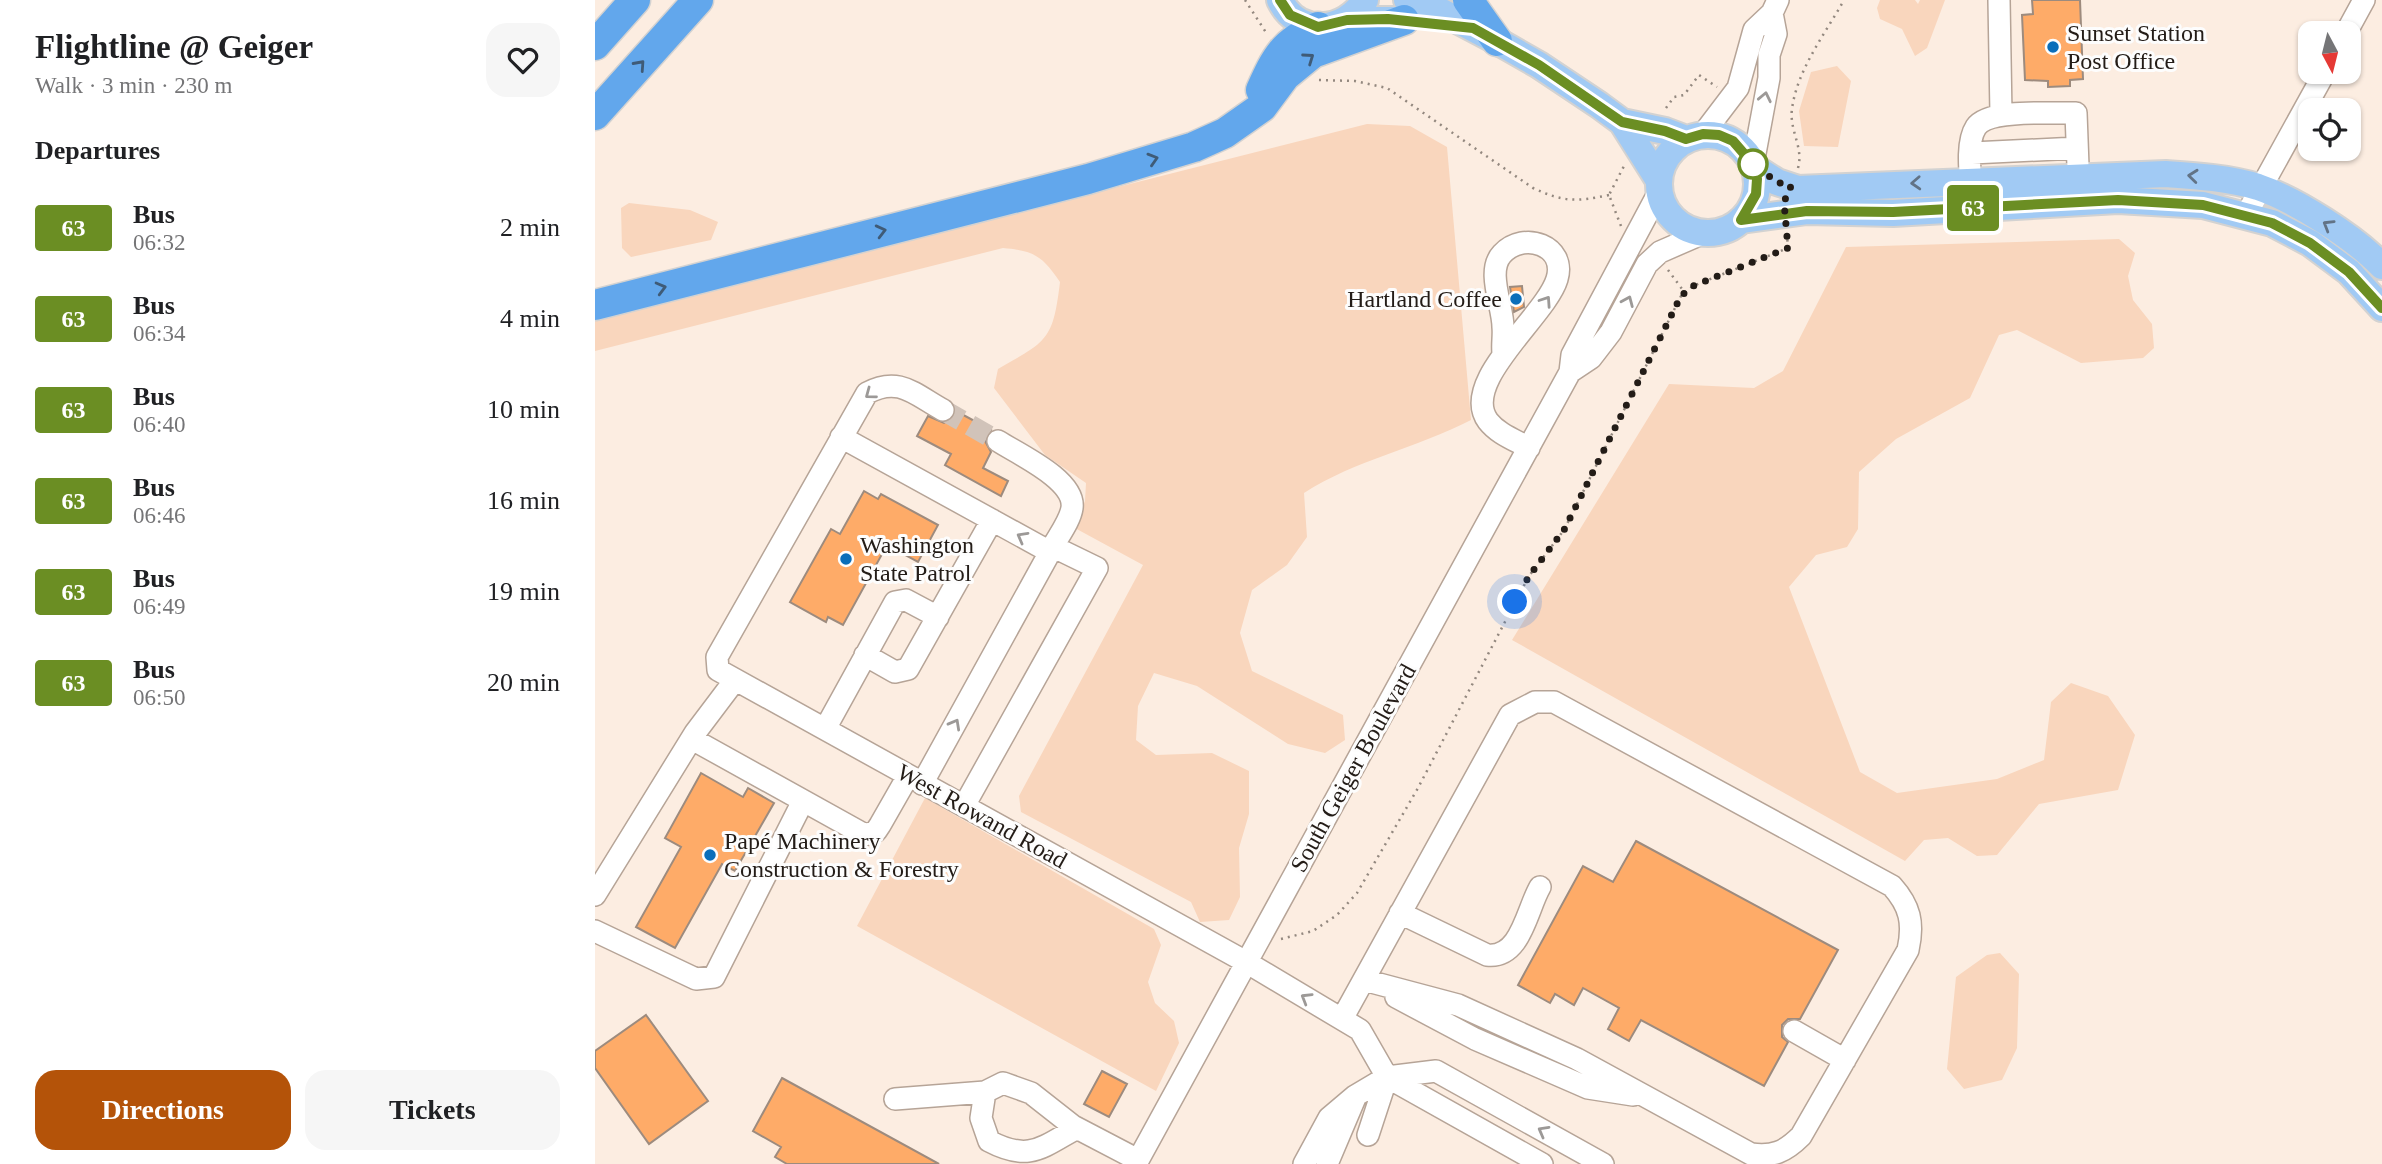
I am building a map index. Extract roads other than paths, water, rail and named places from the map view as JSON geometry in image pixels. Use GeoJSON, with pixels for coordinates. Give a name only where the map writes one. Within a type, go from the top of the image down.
{"type":"FeatureCollection","features":[{"type":"Feature","properties":{"kind":"highway"},"geometry":{"type":"LineString","coordinates":[[595,44],[635,0]]}},
{"type":"Feature","properties":{"kind":"highway"},"geometry":{"type":"LineString","coordinates":[[595,116],[698,0]]}},
{"type":"Feature","properties":{"kind":"highway"},"geometry":{"type":"LineString","coordinates":[[1291,56],[1313,53],[1406,10]]}},
{"type":"Feature","properties":{"kind":"highway"},"geometry":{"type":"LineString","coordinates":[[595,305],[1088,179],[1193,147],[1224,132],[1262,107],[1285,76],[1297,36],[1318,27]]}},
{"type":"Feature","properties":{"kind":"main road"},"geometry":{"type":"LineString","coordinates":[[1280,0],[1290,15],[1318,27],[1406,10],[1479,23],[1622,122],[1695,137],[1719,135],[1733,141],[1754,166],[1791,186],[1829,188],[1972,180],[2079,189],[2173,201],[2246,215],[2272,223],[2310,243],[2349,272],[2382,308]]}},
{"type":"Feature","properties":{"kind":"main road"},"geometry":{"type":"LineString","coordinates":[[1347,20],[1365,0]]}},
{"type":"Feature","properties":{"kind":"main road"},"geometry":{"type":"LineString","coordinates":[[1622,122],[1659,186],[1667,212],[1679,224],[1694,231],[1728,229],[1741,220],[1756,194],[1754,166]]}},
{"type":"Feature","properties":{"kind":"main road"},"geometry":{"type":"LineString","coordinates":[[1659,186],[1668,156],[1695,137]]}},
{"type":"Feature","properties":{"kind":"main road"},"geometry":{"type":"LineString","coordinates":[[1741,220],[1785,213],[1825,211],[1845,214],[1972,208],[2166,174],[2260,187],[2341,233],[2382,266]]}},
{"type":"Feature","properties":{"kind":"street"},"geometry":{"type":"LineString","coordinates":[[1999,0],[2001,115]]}},
{"type":"Feature","properties":{"kind":"street"},"geometry":{"type":"LineString","coordinates":[[2353,21],[2364,0]]}},
{"type":"Feature","properties":{"kind":"street"},"geometry":{"type":"LineString","coordinates":[[1695,137],[1738,88],[1754,30],[1775,6]]}},
{"type":"Feature","properties":{"kind":"street"},"geometry":{"type":"LineString","coordinates":[[1754,166],[1769,78],[1769,55],[1776,34],[1775,6]]}},
{"type":"Feature","properties":{"kind":"street"},"geometry":{"type":"LineString","coordinates":[[2246,215],[2318,84]]}},
{"type":"Feature","properties":{"kind":"street"},"geometry":{"type":"LineString","coordinates":[[1972,208],[1972,153],[1976,128],[1990,116],[2076,113],[2079,189]]}},
{"type":"Feature","properties":{"kind":"street"},"geometry":{"type":"LineString","coordinates":[[1972,153],[2077,148]]}},
{"type":"Feature","properties":{"kind":"street","name":"South Geiger Boulevard"},"geometry":{"type":"LineString","coordinates":[[1137,1162],[1570,372],[1572,355],[1659,186]]}},
{"type":"Feature","properties":{"kind":"street","name":"South Geiger Boulevard"},"geometry":{"type":"LineString","coordinates":[[1570,372],[1591,358],[1611,332],[1647,264],[1660,251],[1706,232]]}},
{"type":"Feature","properties":{"kind":"street"},"geometry":{"type":"LineString","coordinates":[[1503,353],[1503,327],[1496,271],[1499,258],[1511,245],[1530,240],[1546,246],[1555,259],[1558,276],[1551,296],[1503,353],[1483,397],[1486,419],[1500,432],[1529,447]]}},
{"type":"Feature","properties":{"kind":"street"},"geometry":{"type":"LineString","coordinates":[[595,895],[692,739],[726,675],[717,657],[867,393],[884,384],[898,385],[943,410]]}},
{"type":"Feature","properties":{"kind":"street"},"geometry":{"type":"LineString","coordinates":[[845,429],[992,520],[1050,552],[1060,550],[1097,568],[964,806]]}},
{"type":"Feature","properties":{"kind":"street"},"geometry":{"type":"LineString","coordinates":[[692,739],[865,835],[876,831],[915,780],[1072,510],[1072,497],[1064,483],[998,441]]}},
{"type":"Feature","properties":{"kind":"street"},"geometry":{"type":"LineString","coordinates":[[865,655],[895,672],[908,669],[992,520]]}},
{"type":"Feature","properties":{"kind":"street"},"geometry":{"type":"LineString","coordinates":[[825,729],[895,602],[906,600],[938,617]]}},
{"type":"Feature","properties":{"kind":"street","name":"West Rowand Road"},"geometry":{"type":"LineString","coordinates":[[726,675],[915,780],[1251,954],[1360,1030],[1387,1077]]}},
{"type":"Feature","properties":{"kind":"street"},"geometry":{"type":"LineString","coordinates":[[1342,1019],[1510,715],[1535,702],[1554,702],[1892,886],[1903,898],[1913,931],[1908,950],[1801,1136],[1787,1150],[1769,1156],[1751,1154],[1577,1059],[1458,1005],[1364,980]]}},
{"type":"Feature","properties":{"kind":"street"},"geometry":{"type":"LineString","coordinates":[[595,931],[696,979],[714,977],[803,801]]}},
{"type":"Feature","properties":{"kind":"street"},"geometry":{"type":"LineString","coordinates":[[1400,914],[1487,956],[1495,956],[1508,950],[1526,924],[1531,902],[1540,887]]}},
{"type":"Feature","properties":{"kind":"street"},"geometry":{"type":"LineString","coordinates":[[1794,1031],[1845,1060]]}},
{"type":"Feature","properties":{"kind":"street"},"geometry":{"type":"LineString","coordinates":[[1304,1164],[1329,1118],[1355,1096],[1387,1077],[1436,1071],[1603,1164]]}},
{"type":"Feature","properties":{"kind":"street"},"geometry":{"type":"LineString","coordinates":[[1368,1135],[1387,1077]]}},
{"type":"Feature","properties":{"kind":"street"},"geometry":{"type":"LineString","coordinates":[[1387,1077],[1542,1164]]}},
{"type":"Feature","properties":{"kind":"street"},"geometry":{"type":"LineString","coordinates":[[895,1099],[985,1092],[1003,1083],[1031,1093],[1077,1128],[1137,1162]]}},
{"type":"Feature","properties":{"kind":"street"},"geometry":{"type":"LineString","coordinates":[[985,1092],[981,1118],[989,1141],[1005,1149],[1022,1154],[1037,1150],[1077,1128]]}},
{"type":"Feature","properties":{"kind":"street"},"geometry":{"type":"LineString","coordinates":[[1327,1164],[1355,1096]]}},
{"type":"Feature","properties":{"kind":"tunnel"},"geometry":{"type":"LineString","coordinates":[[943,410],[998,441]]}},
{"type":"Feature","properties":{"kind":"place","name":"Sunset Station Post Office"},"geometry":{"type":"Point","coordinates":[2053,47]}},
{"type":"Feature","properties":{"kind":"place","name":"Hartland Coffee"},"geometry":{"type":"Point","coordinates":[1516,299]}},
{"type":"Feature","properties":{"kind":"place","name":"Washington State Patrol"},"geometry":{"type":"Point","coordinates":[846,559]}},
{"type":"Feature","properties":{"kind":"place","name":"Papé Machinery Construction & Forestry"},"geometry":{"type":"Point","coordinates":[710,855]}}]}
